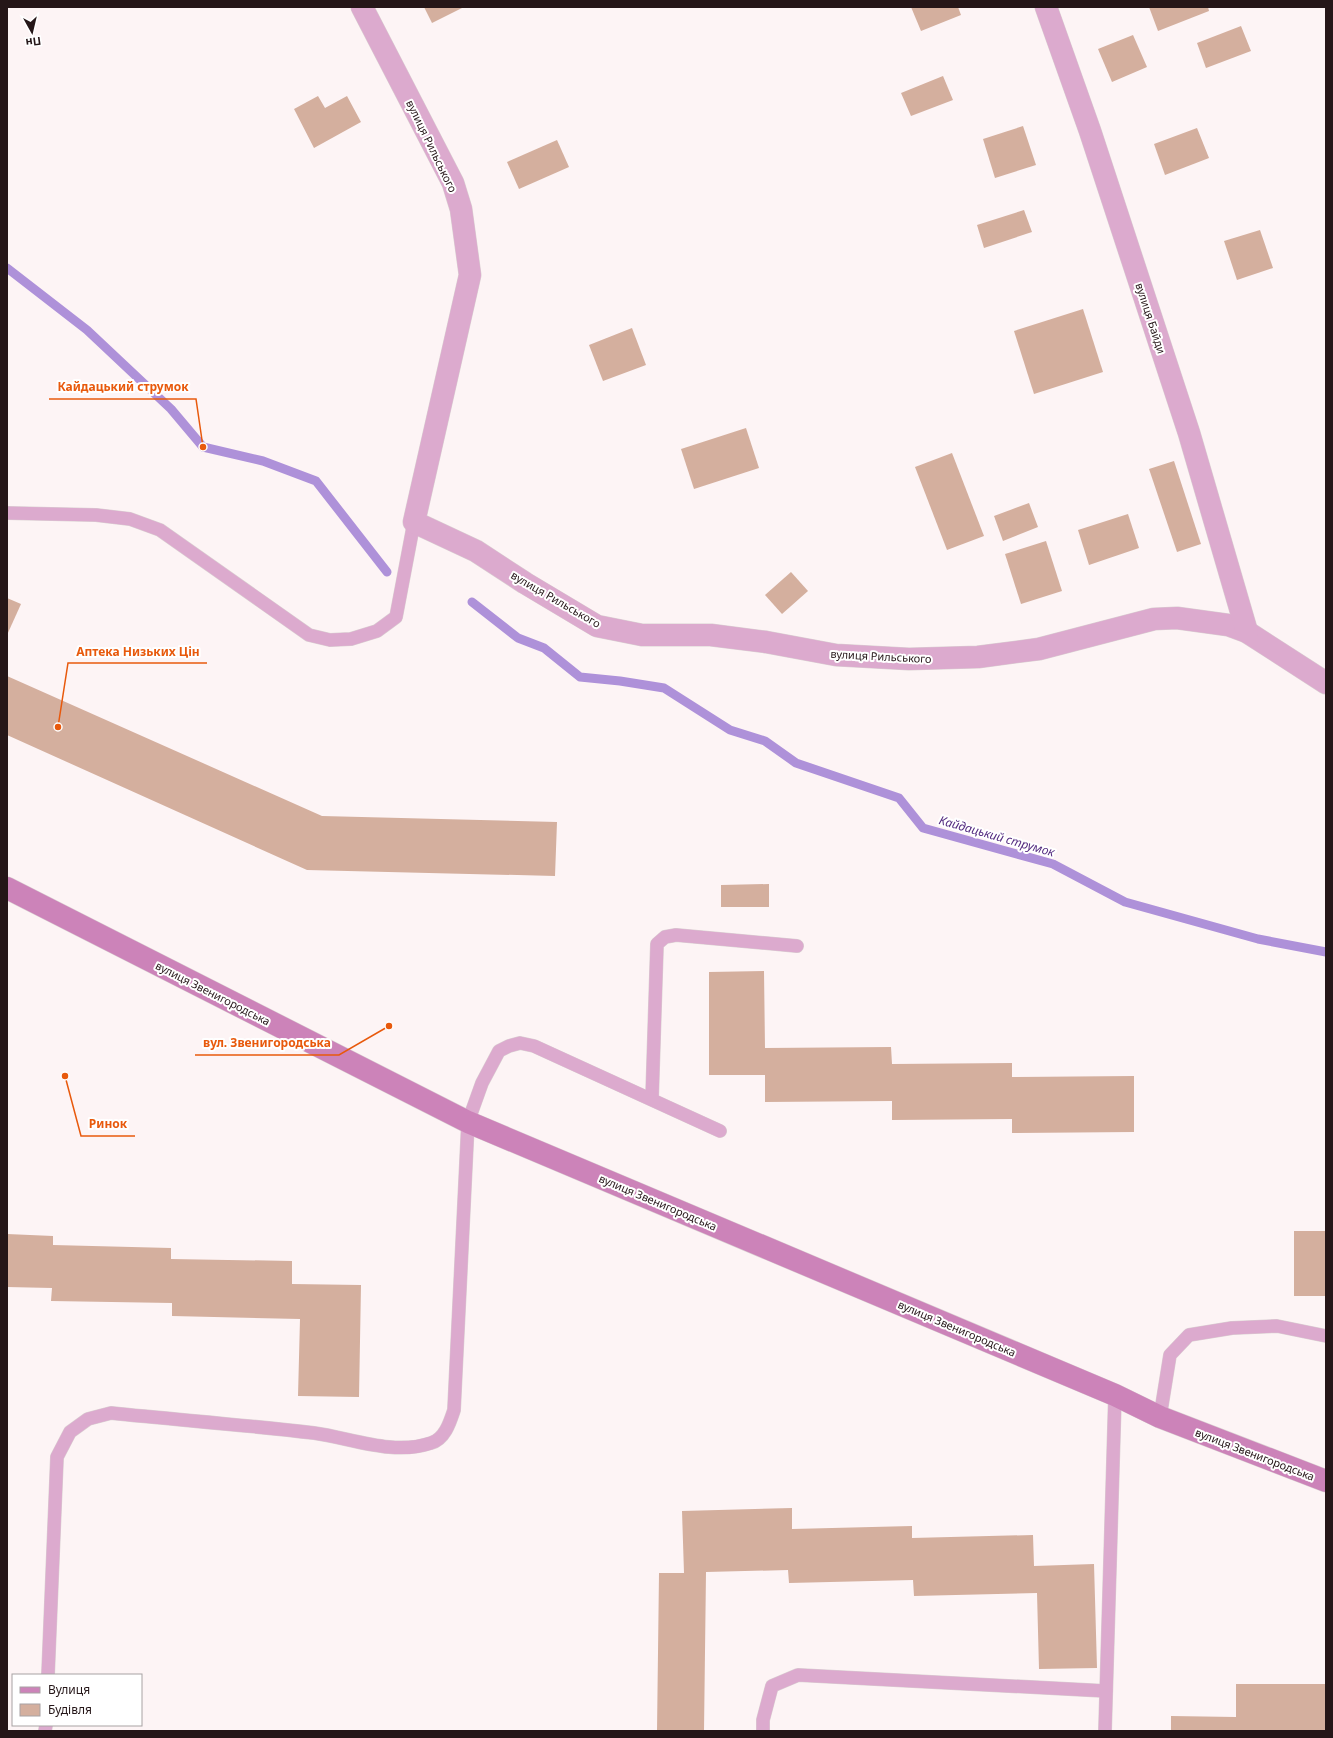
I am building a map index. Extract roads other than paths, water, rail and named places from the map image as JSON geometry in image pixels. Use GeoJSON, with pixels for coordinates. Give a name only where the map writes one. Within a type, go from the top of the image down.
{"type":"FeatureCollection","features":[{"type":"Feature","properties":{"kind":"street","name":"вулиця Рильського"},"geometry":{"type":"LineString","coordinates":[[362,7],[453,183],[461,209],[470,275],[414,522],[476,551],[525,583],[597,626],[642,635],[711,634],[766,642],[836,655],[909,659],[978,657],[1039,649],[1154,619],[1177,618],[1228,625],[1247,632],[1326,683]]}},
{"type":"Feature","properties":{"kind":"street","name":"вулиця Байди"},"geometry":{"type":"LineString","coordinates":[[1046,7],[1090,131],[1189,433],[1247,632]]}},
{"type":"Feature","properties":{"kind":"street","name":"вулиця Звенигородська"},"geometry":{"type":"LineString","coordinates":[[7,888],[468,1122],[1115,1395],[1160,1417],[1326,1481]]}},
{"type":"Feature","properties":{"kind":"lane"},"geometry":{"type":"LineString","coordinates":[[7,513],[88,515],[130,519],[160,530],[309,635],[330,640],[351,639],[377,631],[396,617],[414,522]]}},
{"type":"Feature","properties":{"kind":"lane"},"geometry":{"type":"LineString","coordinates":[[652,1099],[657,944],[665,937],[686,935],[797,946]]}},
{"type":"Feature","properties":{"kind":"lane"},"geometry":{"type":"LineString","coordinates":[[48,1674],[57,1457],[70,1432],[88,1419],[111,1413],[316,1433],[402,1448],[418,1447],[432,1443],[441,1436],[448,1427],[454,1410],[468,1122],[482,1083],[499,1051],[520,1043],[549,1053],[720,1131]]}},
{"type":"Feature","properties":{"kind":"lane"},"geometry":{"type":"LineString","coordinates":[[1160,1417],[1170,1355],[1189,1335],[1232,1328],[1277,1326],[1326,1336]]}},
{"type":"Feature","properties":{"kind":"lane"},"geometry":{"type":"LineString","coordinates":[[1105,1731],[1115,1395]]}},
{"type":"Feature","properties":{"kind":"lane"},"geometry":{"type":"LineString","coordinates":[[763,1731],[763,1720],[772,1686],[798,1675],[1106,1691]]}},
{"type":"Feature","properties":{"kind":"waterway","name":"Кайдацький струмок"},"geometry":{"type":"LineString","coordinates":[[7,268],[87,330],[171,409],[203,447],[263,461],[316,481],[387,572]]}},
{"type":"Feature","properties":{"kind":"waterway","name":"Кайдацький струмок"},"geometry":{"type":"LineString","coordinates":[[472,602],[518,638],[544,648],[580,677],[620,681],[664,688],[730,730],[765,741],[796,763],[899,798],[923,828],[1053,864],[1125,902],[1258,939],[1326,952]]}},
{"type":"Feature","properties":{"kind":"place","name":"Кайдацький струмок"},"geometry":{"type":"Point","coordinates":[203,447]}},
{"type":"Feature","properties":{"kind":"place","name":"Аптека Низьких Цін"},"geometry":{"type":"Point","coordinates":[58,727]}},
{"type":"Feature","properties":{"kind":"place","name":"вул. Звенигородська"},"geometry":{"type":"Point","coordinates":[389,1026]}},
{"type":"Feature","properties":{"kind":"place","name":"Ринок"},"geometry":{"type":"Point","coordinates":[65,1076]}}]}
